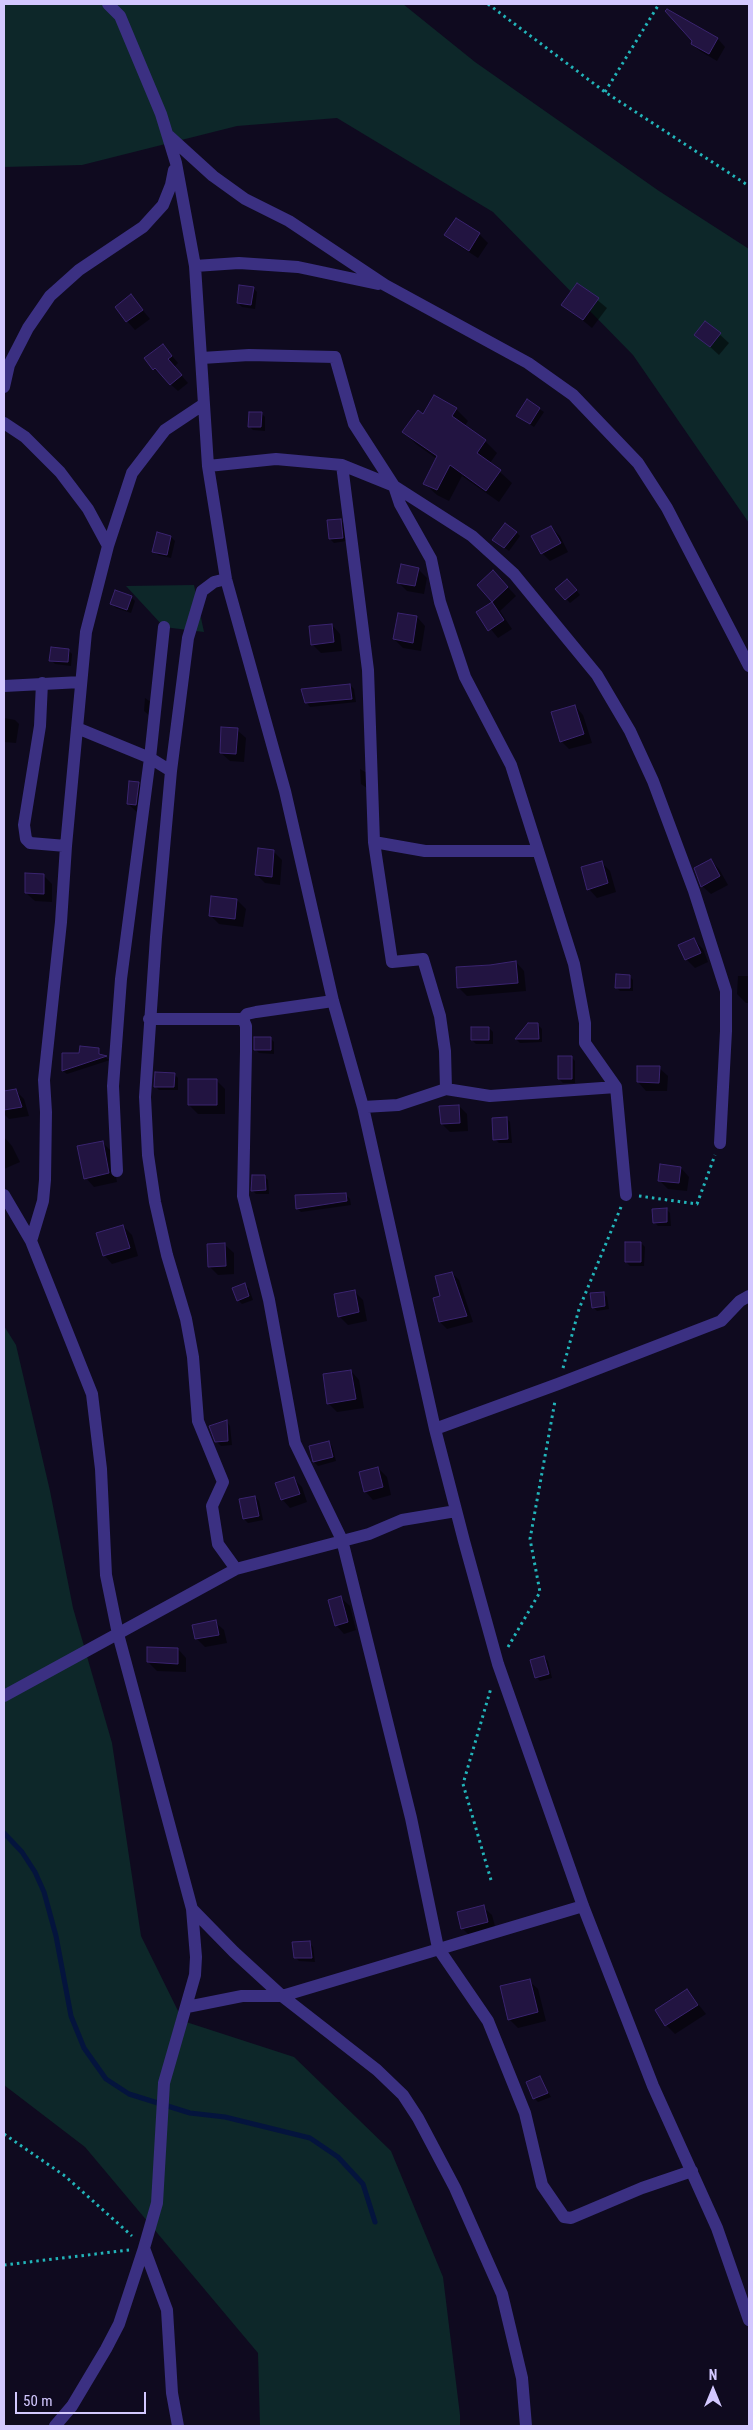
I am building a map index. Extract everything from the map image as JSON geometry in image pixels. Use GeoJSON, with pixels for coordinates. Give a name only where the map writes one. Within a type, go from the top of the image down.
{"type":"FeatureCollection","features":[{"type":"Feature","properties":{"kind":"street"},"geometry":{"type":"LineString","coordinates":[[108,4],[120,16],[161,114],[176,163],[194,266],[202,358],[208,466],[226,579],[285,791],[333,1001],[363,1108],[435,1429],[498,1664],[583,1906],[653,2086],[717,2228],[749,2320]]}},
{"type":"Feature","properties":{"kind":"street"},"geometry":{"type":"LineString","coordinates":[[168,135],[213,176],[245,199],[288,221],[386,285],[528,363],[573,395],[638,463],[667,508],[749,666]]}},
{"type":"Feature","properties":{"kind":"street"},"geometry":{"type":"LineString","coordinates":[[4,386],[10,365],[28,328],[50,296],[79,270],[144,227],[163,205],[172,185],[176,163]]}},
{"type":"Feature","properties":{"kind":"street"},"geometry":{"type":"LineString","coordinates":[[194,266],[239,263],[298,267],[386,285]]}},
{"type":"Feature","properties":{"kind":"street"},"geometry":{"type":"LineString","coordinates":[[202,358],[249,355],[335,357],[354,424],[394,486],[400,504],[431,559],[440,602],[465,677],[511,765],[574,964],[585,1023],[585,1043],[616,1087],[626,1195]]}},
{"type":"Feature","properties":{"kind":"street"},"geometry":{"type":"LineString","coordinates":[[31,1241],[43,1201],[45,1180],[44,1080],[61,922],[66,846],[86,632],[108,546],[132,473],[165,430],[204,404]]}},
{"type":"Feature","properties":{"kind":"street"},"geometry":{"type":"LineString","coordinates":[[4,423],[25,437],[60,472],[88,509],[108,546]]}},
{"type":"Feature","properties":{"kind":"street"},"geometry":{"type":"LineString","coordinates":[[208,466],[276,459],[342,465],[394,486],[472,536],[514,574],[596,675],[630,731],[654,781],[694,891],[726,990],[726,1031],[720,1143]]}},
{"type":"Feature","properties":{"kind":"street"},"geometry":{"type":"LineString","coordinates":[[342,465],[368,670],[374,842],[392,962],[423,959],[436,999],[445,1051],[446,1089]]}},
{"type":"Feature","properties":{"kind":"street"},"geometry":{"type":"LineString","coordinates":[[226,579],[214,582],[202,590],[188,638],[172,772],[149,1019],[145,1097],[148,1155],[167,1255],[186,1319],[193,1357],[198,1421],[223,1482],[212,1506],[218,1544],[236,1569]]}},
{"type":"Feature","properties":{"kind":"street"},"geometry":{"type":"LineString","coordinates":[[117,1171],[113,1086],[121,979],[150,758],[164,627]]}},
{"type":"Feature","properties":{"kind":"street"},"geometry":{"type":"LineString","coordinates":[[4,686],[81,682]]}},
{"type":"Feature","properties":{"kind":"street"},"geometry":{"type":"LineString","coordinates":[[42,683],[40,726],[24,825],[26,839],[30,843],[66,846]]}},
{"type":"Feature","properties":{"kind":"street"},"geometry":{"type":"LineString","coordinates":[[77,728],[150,758],[172,772]]}},
{"type":"Feature","properties":{"kind":"street"},"geometry":{"type":"LineString","coordinates":[[374,842],[425,851],[537,851]]}},
{"type":"Feature","properties":{"kind":"street"},"geometry":{"type":"LineString","coordinates":[[243,1019],[247,1014],[256,1012],[333,1001]]}},
{"type":"Feature","properties":{"kind":"street"},"geometry":{"type":"LineString","coordinates":[[149,1019],[243,1019]]}},
{"type":"Feature","properties":{"kind":"street"},"geometry":{"type":"LineString","coordinates":[[243,1019],[246,1026],[243,1196],[269,1300],[295,1443],[342,1540],[411,1818],[438,1948],[488,2021],[525,2113],[542,2184],[564,2217],[571,2218],[642,2188],[692,2171]]}},
{"type":"Feature","properties":{"kind":"street"},"geometry":{"type":"LineString","coordinates":[[363,1108],[398,1105],[446,1089],[490,1096],[616,1087]]}},
{"type":"Feature","properties":{"kind":"street"},"geometry":{"type":"LineString","coordinates":[[4,1195],[31,1241],[92,1394],[101,1469],[106,1575],[118,1634],[192,1909],[196,1966],[187,2007],[164,2083],[157,2203],[144,2248],[119,2324],[77,2398],[54,2426]]}},
{"type":"Feature","properties":{"kind":"street"},"geometry":{"type":"LineString","coordinates":[[435,1429],[721,1321],[740,1301],[749,1296]]}},
{"type":"Feature","properties":{"kind":"street"},"geometry":{"type":"LineString","coordinates":[[4,1696],[236,1569],[368,1534],[402,1520],[456,1511]]}},
{"type":"Feature","properties":{"kind":"street"},"geometry":{"type":"LineString","coordinates":[[187,2007],[242,1996],[282,1996],[583,1906]]}},
{"type":"Feature","properties":{"kind":"street"},"geometry":{"type":"LineString","coordinates":[[192,1909],[234,1952],[282,1996],[377,2070],[403,2095],[432,2141],[479,2239],[502,2294],[522,2378],[526,2426]]}},
{"type":"Feature","properties":{"kind":"street"},"geometry":{"type":"LineString","coordinates":[[144,2248],[166,2310],[172,2393],[178,2426]]}},
{"type":"Feature","properties":{"kind":"path"},"geometry":{"type":"LineString","coordinates":[[488,4],[605,92],[749,186]]}},
{"type":"Feature","properties":{"kind":"path"},"geometry":{"type":"LineString","coordinates":[[605,92],[659,4]]}},
{"type":"Feature","properties":{"kind":"path"},"geometry":{"type":"LineString","coordinates":[[491,1880],[462,1784],[498,1664],[540,1592],[530,1539],[558,1384],[579,1309],[626,1195],[697,1204],[720,1143]]}},
{"type":"Feature","properties":{"kind":"path"},"geometry":{"type":"LineString","coordinates":[[4,2134],[65,2176],[144,2248]]}},
{"type":"Feature","properties":{"kind":"path"},"geometry":{"type":"LineString","coordinates":[[4,2265],[144,2248]]}},
{"type":"Feature","properties":{"kind":"green space"},"geometry":{"type":"Polygon","coordinates":[[[4,4],[403,4],[475,62],[659,191],[749,249],[749,523],[633,355],[493,212],[337,118],[237,126],[82,165],[4,167],[4,4]]]}},
{"type":"Feature","properties":{"kind":"green space"},"geometry":{"type":"Polygon","coordinates":[[[194,585],[204,632],[164,627],[126,586],[194,585]]]}},
{"type":"Feature","properties":{"kind":"green space"},"geometry":{"type":"Polygon","coordinates":[[[4,1326],[16,1345],[50,1491],[73,1608],[112,1743],[141,1936],[183,2021],[294,2057],[391,2151],[443,2277],[460,2426],[260,2426],[258,2353],[85,2147],[4,2085],[4,1326]]]}},
{"type":"Feature","properties":{"kind":"building"},"geometry":{"type":"Polygon","coordinates":[[[667,9],[718,38],[709,54],[691,44],[692,41],[665,11],[667,9]]]}},
{"type":"Feature","properties":{"kind":"building"},"geometry":{"type":"Polygon","coordinates":[[[456,218],[480,233],[469,251],[444,235],[456,218]]]}},
{"type":"Feature","properties":{"kind":"building"},"geometry":{"type":"Polygon","coordinates":[[[577,283],[599,298],[583,320],[561,305],[577,283]]]}},
{"type":"Feature","properties":{"kind":"building"},"geometry":{"type":"Polygon","coordinates":[[[239,285],[254,287],[251,305],[237,303],[239,285]]]}},
{"type":"Feature","properties":{"kind":"building"},"geometry":{"type":"Polygon","coordinates":[[[131,294],[143,310],[126,322],[115,307],[131,294]]]}},
{"type":"Feature","properties":{"kind":"building"},"geometry":{"type":"Polygon","coordinates":[[[705,321],[721,333],[710,347],[694,335],[705,321]]]}},
{"type":"Feature","properties":{"kind":"building"},"geometry":{"type":"Polygon","coordinates":[[[163,344],[172,356],[168,359],[182,375],[170,385],[155,368],[153,370],[144,358],[163,344]]]}},
{"type":"Feature","properties":{"kind":"building"},"geometry":{"type":"Polygon","coordinates":[[[434,395],[457,408],[452,416],[486,440],[477,453],[501,470],[486,491],[450,465],[437,490],[423,484],[437,456],[402,432],[418,410],[423,414],[434,395]]]}},
{"type":"Feature","properties":{"kind":"building"},"geometry":{"type":"Polygon","coordinates":[[[527,399],[540,408],[530,424],[516,416],[527,399]]]}},
{"type":"Feature","properties":{"kind":"building"},"geometry":{"type":"Polygon","coordinates":[[[249,412],[262,412],[261,427],[248,427],[249,412]]]}},
{"type":"Feature","properties":{"kind":"building"},"geometry":{"type":"Polygon","coordinates":[[[341,519],[343,538],[329,539],[327,520],[341,519]]]}},
{"type":"Feature","properties":{"kind":"building"},"geometry":{"type":"Polygon","coordinates":[[[505,523],[517,532],[504,548],[492,540],[505,523]]]}},
{"type":"Feature","properties":{"kind":"building"},"geometry":{"type":"Polygon","coordinates":[[[551,526],[561,543],[541,554],[531,536],[551,526]]]}},
{"type":"Feature","properties":{"kind":"building"},"geometry":{"type":"Polygon","coordinates":[[[157,532],[171,536],[167,555],[152,552],[157,532]]]}},
{"type":"Feature","properties":{"kind":"building"},"geometry":{"type":"Polygon","coordinates":[[[401,564],[419,568],[415,586],[397,583],[401,564]]]}},
{"type":"Feature","properties":{"kind":"building"},"geometry":{"type":"Polygon","coordinates":[[[493,570],[508,587],[492,602],[477,585],[493,570]]]}},
{"type":"Feature","properties":{"kind":"building"},"geometry":{"type":"Polygon","coordinates":[[[567,579],[577,590],[565,600],[555,589],[567,579]]]}},
{"type":"Feature","properties":{"kind":"building"},"geometry":{"type":"Polygon","coordinates":[[[115,590],[132,596],[127,610],[110,604],[115,590]]]}},
{"type":"Feature","properties":{"kind":"building"},"geometry":{"type":"Polygon","coordinates":[[[492,602],[504,620],[488,631],[476,612],[492,602]]]}},
{"type":"Feature","properties":{"kind":"building"},"geometry":{"type":"Polygon","coordinates":[[[398,613],[417,616],[413,643],[393,639],[398,613]]]}},
{"type":"Feature","properties":{"kind":"building"},"geometry":{"type":"Polygon","coordinates":[[[332,624],[334,642],[311,645],[309,626],[332,624]]]}},
{"type":"Feature","properties":{"kind":"building"},"geometry":{"type":"Polygon","coordinates":[[[51,647],[69,649],[68,662],[49,661],[51,647]]]}},
{"type":"Feature","properties":{"kind":"building"},"geometry":{"type":"Polygon","coordinates":[[[350,684],[352,699],[305,703],[301,689],[350,684]]]}},
{"type":"Feature","properties":{"kind":"building"},"geometry":{"type":"Polygon","coordinates":[[[575,705],[584,734],[560,742],[551,712],[575,705]]]}},
{"type":"Feature","properties":{"kind":"building"},"geometry":{"type":"Polygon","coordinates":[[[221,727],[238,728],[236,754],[220,753],[221,727]]]}},
{"type":"Feature","properties":{"kind":"building"},"geometry":{"type":"Polygon","coordinates":[[[129,781],[139,782],[136,805],[127,804],[129,781]]]}},
{"type":"Feature","properties":{"kind":"building"},"geometry":{"type":"Polygon","coordinates":[[[258,848],[274,850],[272,877],[255,875],[258,848]]]}},
{"type":"Feature","properties":{"kind":"building"},"geometry":{"type":"Polygon","coordinates":[[[711,859],[720,876],[701,887],[694,868],[711,859]]]}},
{"type":"Feature","properties":{"kind":"building"},"geometry":{"type":"Polygon","coordinates":[[[602,861],[608,883],[587,890],[581,867],[602,861]]]}},
{"type":"Feature","properties":{"kind":"building"},"geometry":{"type":"Polygon","coordinates":[[[25,873],[44,874],[44,894],[25,893],[25,873]]]}},
{"type":"Feature","properties":{"kind":"building"},"geometry":{"type":"Polygon","coordinates":[[[211,896],[237,899],[235,919],[209,916],[211,896]]]}},
{"type":"Feature","properties":{"kind":"building"},"geometry":{"type":"Polygon","coordinates":[[[694,938],[701,953],[685,960],[678,945],[694,938]]]}},
{"type":"Feature","properties":{"kind":"building"},"geometry":{"type":"Polygon","coordinates":[[[516,961],[518,983],[457,988],[456,967],[516,961]]]}},
{"type":"Feature","properties":{"kind":"building"},"geometry":{"type":"Polygon","coordinates":[[[616,974],[630,975],[630,988],[615,988],[616,974]]]}},
{"type":"Feature","properties":{"kind":"building"},"geometry":{"type":"Polygon","coordinates":[[[528,1023],[538,1023],[539,1039],[515,1039],[528,1023]]]}},
{"type":"Feature","properties":{"kind":"building"},"geometry":{"type":"Polygon","coordinates":[[[471,1027],[489,1027],[489,1040],[471,1040],[471,1027]]]}},
{"type":"Feature","properties":{"kind":"building"},"geometry":{"type":"Polygon","coordinates":[[[254,1037],[271,1037],[271,1050],[254,1050],[254,1037]]]}},
{"type":"Feature","properties":{"kind":"building"},"geometry":{"type":"Polygon","coordinates":[[[80,1046],[99,1048],[99,1054],[107,1056],[62,1071],[62,1053],[79,1053],[80,1046]]]}},
{"type":"Feature","properties":{"kind":"building"},"geometry":{"type":"Polygon","coordinates":[[[558,1056],[572,1056],[572,1079],[558,1079],[558,1056]]]}},
{"type":"Feature","properties":{"kind":"building"},"geometry":{"type":"Polygon","coordinates":[[[637,1066],[660,1066],[659,1083],[637,1082],[637,1066]]]}},
{"type":"Feature","properties":{"kind":"building"},"geometry":{"type":"Polygon","coordinates":[[[155,1072],[175,1073],[174,1087],[154,1087],[155,1072]]]}},
{"type":"Feature","properties":{"kind":"building"},"geometry":{"type":"Polygon","coordinates":[[[188,1079],[217,1079],[217,1105],[188,1105],[188,1079]]]}},
{"type":"Feature","properties":{"kind":"building"},"geometry":{"type":"Polygon","coordinates":[[[16,1089],[22,1107],[4,1110],[4,1091],[16,1089]]]}},
{"type":"Feature","properties":{"kind":"building"},"geometry":{"type":"Polygon","coordinates":[[[459,1105],[460,1123],[441,1124],[439,1106],[459,1105]]]}},
{"type":"Feature","properties":{"kind":"building"},"geometry":{"type":"Polygon","coordinates":[[[507,1117],[508,1139],[493,1140],[492,1118],[507,1117]]]}},
{"type":"Feature","properties":{"kind":"building"},"geometry":{"type":"Polygon","coordinates":[[[103,1141],[109,1173],[84,1179],[77,1146],[103,1141]]]}},
{"type":"Feature","properties":{"kind":"building"},"geometry":{"type":"Polygon","coordinates":[[[660,1164],[681,1167],[679,1183],[658,1181],[660,1164]]]}},
{"type":"Feature","properties":{"kind":"building"},"geometry":{"type":"Polygon","coordinates":[[[252,1175],[265,1175],[266,1190],[251,1191],[252,1175]]]}},
{"type":"Feature","properties":{"kind":"building"},"geometry":{"type":"Polygon","coordinates":[[[346,1193],[347,1201],[296,1209],[295,1195],[346,1193]]]}},
{"type":"Feature","properties":{"kind":"building"},"geometry":{"type":"Polygon","coordinates":[[[667,1208],[667,1222],[653,1223],[652,1209],[667,1208]]]}},
{"type":"Feature","properties":{"kind":"building"},"geometry":{"type":"Polygon","coordinates":[[[123,1225],[130,1248],[103,1256],[96,1233],[123,1225]]]}},
{"type":"Feature","properties":{"kind":"building"},"geometry":{"type":"Polygon","coordinates":[[[625,1242],[641,1242],[641,1262],[625,1262],[625,1242]]]}},
{"type":"Feature","properties":{"kind":"building"},"geometry":{"type":"Polygon","coordinates":[[[225,1243],[226,1266],[208,1267],[207,1244],[225,1243]]]}},
{"type":"Feature","properties":{"kind":"building"},"geometry":{"type":"Polygon","coordinates":[[[452,1272],[467,1316],[439,1322],[433,1298],[440,1296],[435,1276],[452,1272]]]}},
{"type":"Feature","properties":{"kind":"building"},"geometry":{"type":"Polygon","coordinates":[[[245,1283],[249,1296],[237,1301],[232,1288],[245,1283]]]}},
{"type":"Feature","properties":{"kind":"building"},"geometry":{"type":"Polygon","coordinates":[[[355,1290],[359,1312],[338,1317],[334,1294],[355,1290]]]}},
{"type":"Feature","properties":{"kind":"building"},"geometry":{"type":"Polygon","coordinates":[[[604,1292],[605,1306],[592,1308],[590,1293],[604,1292]]]}},
{"type":"Feature","properties":{"kind":"building"},"geometry":{"type":"Polygon","coordinates":[[[351,1370],[356,1399],[327,1404],[323,1374],[351,1370]]]}},
{"type":"Feature","properties":{"kind":"building"},"geometry":{"type":"Polygon","coordinates":[[[227,1420],[228,1441],[215,1442],[209,1426],[227,1420]]]}},
{"type":"Feature","properties":{"kind":"building"},"geometry":{"type":"Polygon","coordinates":[[[329,1441],[333,1457],[313,1462],[309,1446],[329,1441]]]}},
{"type":"Feature","properties":{"kind":"building"},"geometry":{"type":"Polygon","coordinates":[[[378,1467],[383,1487],[364,1492],[359,1472],[378,1467]]]}},
{"type":"Feature","properties":{"kind":"building"},"geometry":{"type":"Polygon","coordinates":[[[294,1477],[300,1494],[281,1500],[275,1483],[294,1477]]]}},
{"type":"Feature","properties":{"kind":"building"},"geometry":{"type":"Polygon","coordinates":[[[255,1496],[259,1516],[243,1519],[239,1499],[255,1496]]]}},
{"type":"Feature","properties":{"kind":"building"},"geometry":{"type":"Polygon","coordinates":[[[341,1596],[348,1622],[335,1626],[328,1600],[341,1596]]]}},
{"type":"Feature","properties":{"kind":"building"},"geometry":{"type":"Polygon","coordinates":[[[216,1620],[219,1635],[195,1639],[192,1625],[216,1620]]]}},
{"type":"Feature","properties":{"kind":"building"},"geometry":{"type":"Polygon","coordinates":[[[147,1647],[178,1648],[178,1664],[147,1662],[147,1647]]]}},
{"type":"Feature","properties":{"kind":"building"},"geometry":{"type":"Polygon","coordinates":[[[544,1656],[549,1674],[535,1678],[530,1660],[544,1656]]]}},
{"type":"Feature","properties":{"kind":"building"},"geometry":{"type":"Polygon","coordinates":[[[484,1905],[488,1922],[461,1929],[457,1912],[484,1905]]]}},
{"type":"Feature","properties":{"kind":"building"},"geometry":{"type":"Polygon","coordinates":[[[310,1941],[312,1958],[294,1958],[292,1942],[310,1941]]]}},
{"type":"Feature","properties":{"kind":"building"},"geometry":{"type":"Polygon","coordinates":[[[530,1979],[538,2012],[508,2020],[500,1986],[530,1979]]]}},
{"type":"Feature","properties":{"kind":"building"},"geometry":{"type":"Polygon","coordinates":[[[687,1989],[698,2005],[665,2026],[655,2010],[687,1989]]]}},
{"type":"Feature","properties":{"kind":"building"},"geometry":{"type":"Polygon","coordinates":[[[540,2076],[548,2093],[533,2099],[526,2082],[540,2076]]]}},
{"type":"Feature","properties":{"kind":"waterway"},"geometry":{"type":"LineString","coordinates":[[4,1833],[22,1852],[35,1872],[44,1892],[56,1936],[71,2016],[84,2048],[106,2079],[129,2094],[190,2113],[225,2117],[310,2138],[338,2157],[363,2184],[375,2222]]}}]}
